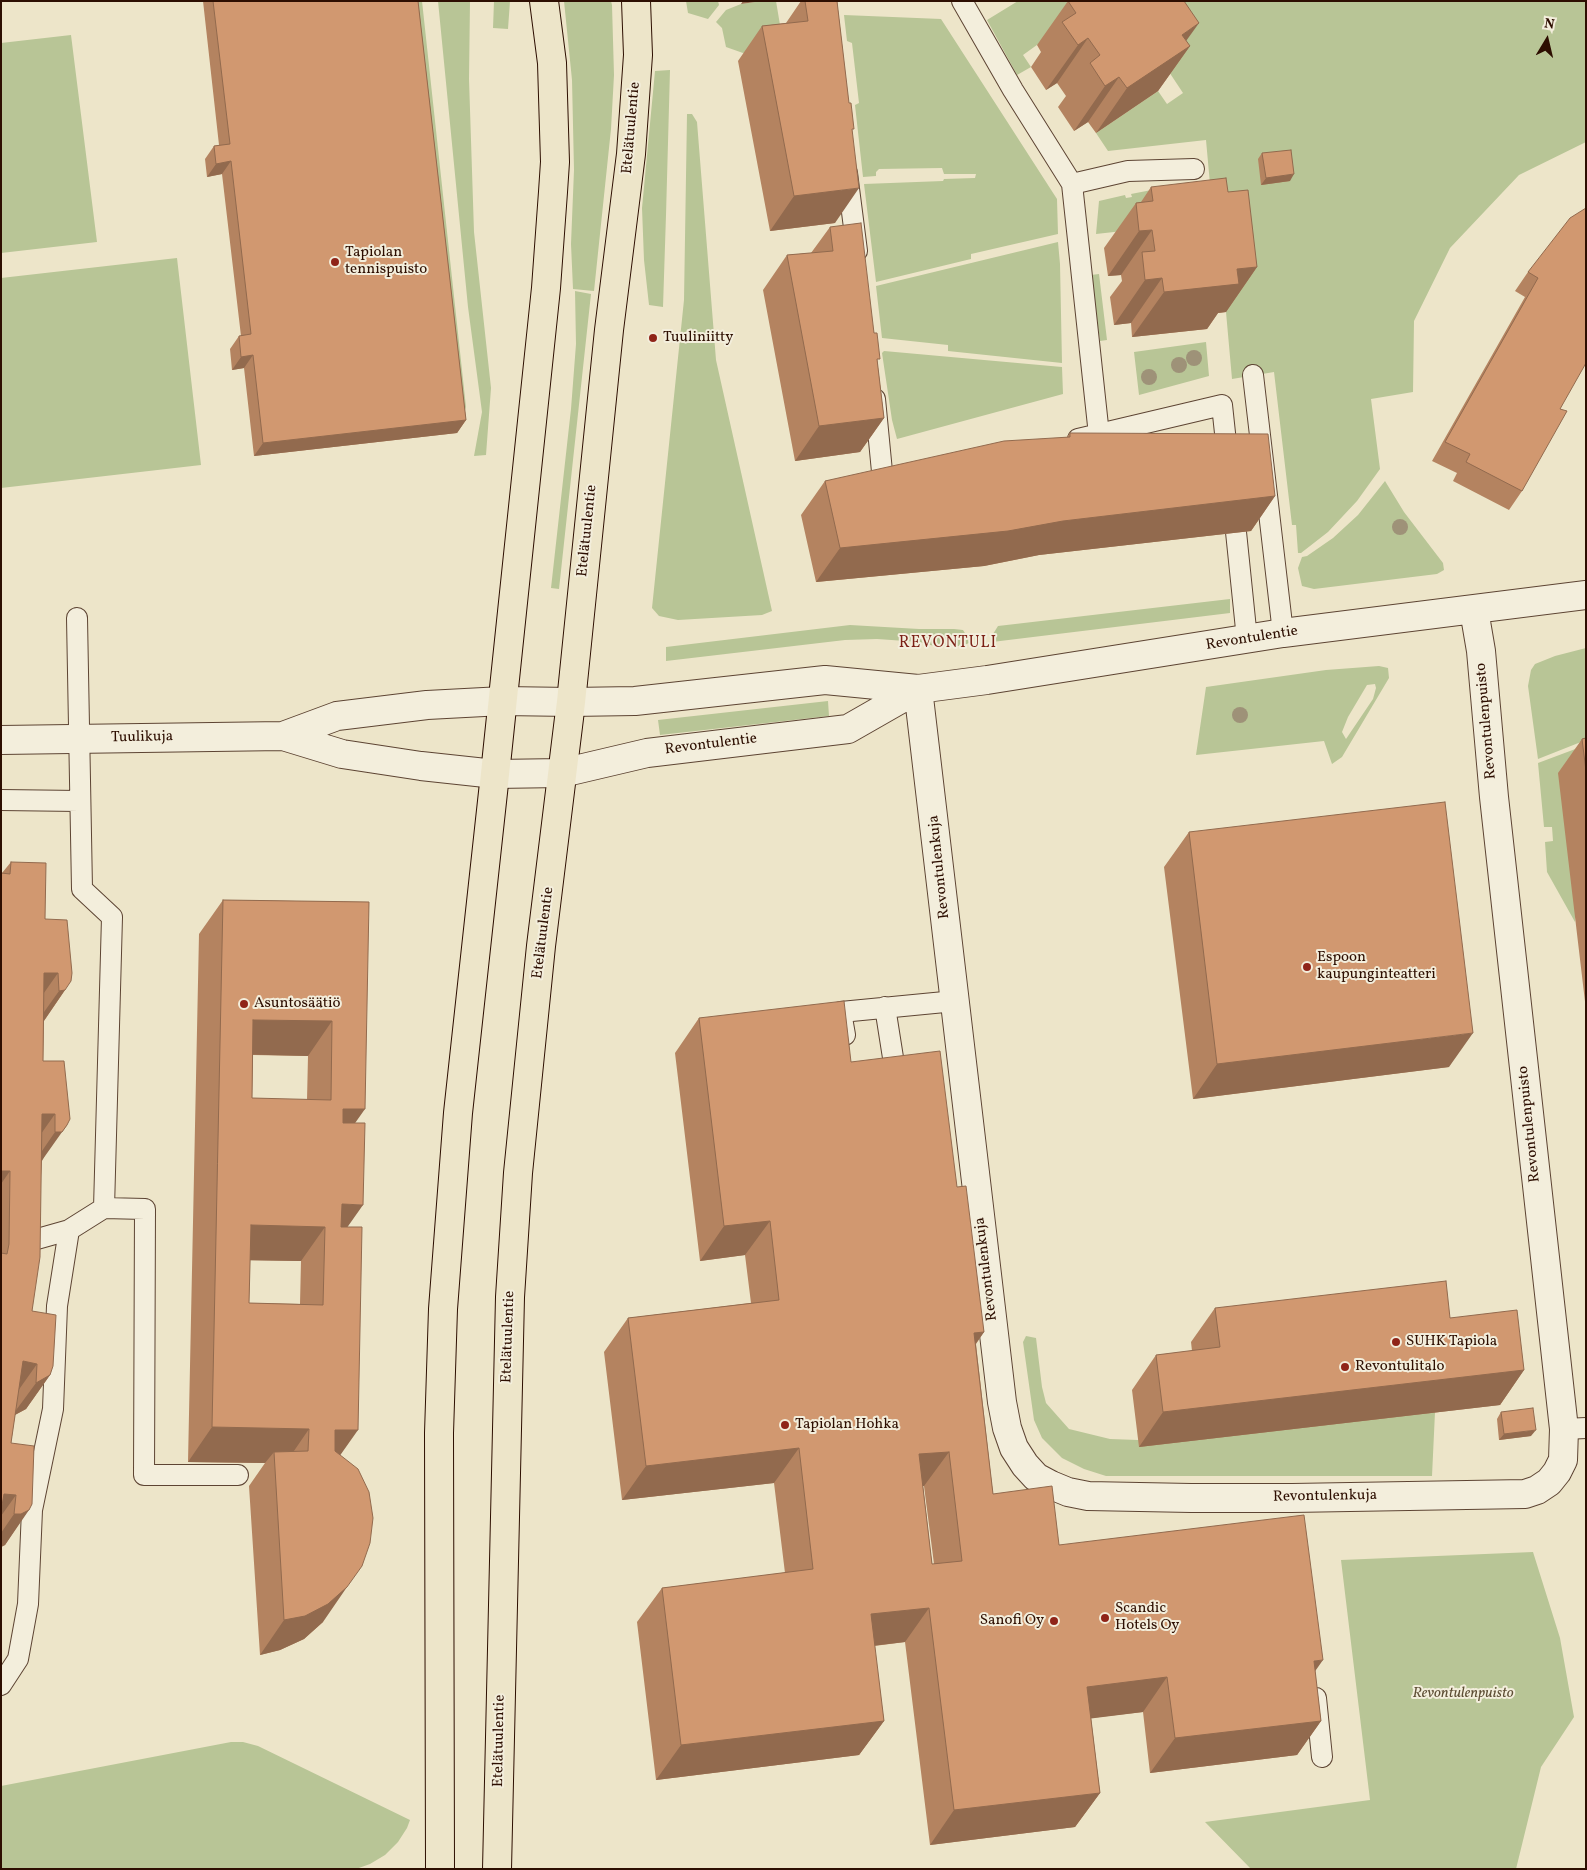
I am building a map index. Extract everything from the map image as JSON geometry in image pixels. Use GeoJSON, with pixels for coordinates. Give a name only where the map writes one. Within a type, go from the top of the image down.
{"type":"FeatureCollection","features":[{"type":"Feature","properties":{"kind":"main road"},"geometry":{"type":"LineString","coordinates":[[440,1869],[439,1433],[443,1308],[458,1114],[546,288],[555,162],[552,63],[544,1]]}},
{"type":"Feature","properties":{"kind":"main road","name":"Etelätuulentie"},"geometry":{"type":"LineString","coordinates":[[497,1869],[510,1297],[518,1173],[541,946],[572,702],[608,330],[631,154],[638,55],[636,1]]}},
{"type":"Feature","properties":{"kind":"street","name":"Revontulentie"},"geometry":{"type":"LineString","coordinates":[[503,701],[635,701],[825,680],[918,689],[1247,639],[1586,595]]}},
{"type":"Feature","properties":{"kind":"street","name":"Revontulenpuisto"},"geometry":{"type":"LineString","coordinates":[[1399,1496],[1525,1494],[1537,1490],[1553,1477],[1575,1429],[1494,797],[1481,651],[1474,610]]}},
{"type":"Feature","properties":{"kind":"street","name":"Revontulentie"},"geometry":{"type":"LineString","coordinates":[[495,774],[562,773],[647,753],[848,729],[918,689]]}},
{"type":"Feature","properties":{"kind":"street","name":"Revontulenkuja"},"geometry":{"type":"LineString","coordinates":[[918,689],[1002,1402],[1007,1428],[1014,1448],[1025,1465],[1036,1477],[1068,1492],[1088,1496],[1293,1505],[1399,1496]]}},
{"type":"Feature","properties":{"kind":"street","name":"Tuulikuja"},"geometry":{"type":"LineString","coordinates":[[283,736],[337,716],[427,705],[503,701]]}},
{"type":"Feature","properties":{"kind":"street","name":"Tuulikuja"},"geometry":{"type":"LineString","coordinates":[[1,740],[283,736],[342,754],[495,774]]}},
{"type":"Feature","properties":{"kind":"lane"},"geometry":{"type":"LineString","coordinates":[[962,1],[1013,90],[1072,184],[1099,435]]}},
{"type":"Feature","properties":{"kind":"lane"},"geometry":{"type":"LineString","coordinates":[[845,151],[859,268]]}},
{"type":"Feature","properties":{"kind":"lane"},"geometry":{"type":"LineString","coordinates":[[1072,184],[1128,171],[1194,168]]}},
{"type":"Feature","properties":{"kind":"lane"},"geometry":{"type":"LineString","coordinates":[[1253,375],[1283,634]]}},
{"type":"Feature","properties":{"kind":"lane"},"geometry":{"type":"LineString","coordinates":[[873,383],[883,482],[912,476]]}},
{"type":"Feature","properties":{"kind":"lane"},"geometry":{"type":"LineString","coordinates":[[1062,443],[1222,405],[1229,468]]}},
{"type":"Feature","properties":{"kind":"lane"},"geometry":{"type":"LineString","coordinates":[[1236,532],[1247,639]]}},
{"type":"Feature","properties":{"kind":"lane"},"geometry":{"type":"LineString","coordinates":[[77,618],[82,889],[112,917],[104,1208]]}},
{"type":"Feature","properties":{"kind":"lane"},"geometry":{"type":"LineString","coordinates":[[1,800],[79,801]]}},
{"type":"Feature","properties":{"kind":"lane"},"geometry":{"type":"LineString","coordinates":[[848,1055],[841,1012],[955,1000]]}},
{"type":"Feature","properties":{"kind":"lane"},"geometry":{"type":"LineString","coordinates":[[885,1007],[898,1088]]}},
{"type":"Feature","properties":{"kind":"lane"},"geometry":{"type":"LineString","coordinates":[[16,1245],[69,1230],[104,1208],[145,1209],[144,1474],[238,1475]]}},
{"type":"Feature","properties":{"kind":"lane"},"geometry":{"type":"LineString","coordinates":[[1,1685],[18,1659],[28,1604],[32,1510],[53,1408],[57,1306],[69,1230]]}},
{"type":"Feature","properties":{"kind":"lane"},"geometry":{"type":"LineString","coordinates":[[1313,1677],[1322,1757]]}},
{"type":"Feature","properties":{"kind":"green space"},"geometry":{"type":"Polygon","coordinates":[[[407,1],[422,1],[466,407],[457,433],[407,1]]]}},
{"type":"Feature","properties":{"kind":"green space"},"geometry":{"type":"Polygon","coordinates":[[[438,1],[470,1],[469,79],[474,232],[491,388],[486,455],[474,456],[482,412],[468,307],[438,1]]]}},
{"type":"Feature","properties":{"kind":"green space"},"geometry":{"type":"Polygon","coordinates":[[[494,1],[510,1],[508,29],[493,28],[494,1]]]}},
{"type":"Feature","properties":{"kind":"green space"},"geometry":{"type":"Polygon","coordinates":[[[564,1],[611,1],[612,5],[614,75],[611,129],[594,291],[573,289],[571,244],[574,170],[572,80],[564,1]]]}},
{"type":"Feature","properties":{"kind":"green space"},"geometry":{"type":"Polygon","coordinates":[[[686,1],[718,1],[719,5],[708,19],[688,13],[686,1]]]}},
{"type":"Feature","properties":{"kind":"green space"},"geometry":{"type":"Polygon","coordinates":[[[776,1],[781,31],[769,51],[743,53],[726,47],[722,28],[716,22],[726,10],[741,4],[776,1]]]}},
{"type":"Feature","properties":{"kind":"green space"},"geometry":{"type":"Polygon","coordinates":[[[1018,1],[1098,1],[1023,55],[1031,67],[1017,75],[987,20],[1018,1]]]}},
{"type":"Feature","properties":{"kind":"green space"},"geometry":{"type":"Polygon","coordinates":[[[1122,1],[1586,1],[1586,142],[1519,175],[1450,248],[1414,321],[1413,392],[1371,399],[1380,469],[1357,501],[1328,532],[1301,553],[1298,553],[1296,525],[1292,525],[1274,372],[1232,379],[1226,312],[1195,223],[1096,234],[1099,201],[1125,195],[1126,198],[1132,197],[1131,194],[1167,187],[1211,195],[1206,140],[1108,151],[1096,133],[1158,91],[1167,104],[1183,93],[1122,1]]]}},
{"type":"Feature","properties":{"kind":"green space"},"geometry":{"type":"Polygon","coordinates":[[[844,15],[941,19],[1057,199],[1058,234],[971,254],[971,259],[876,282],[864,184],[943,181],[944,179],[975,178],[976,174],[944,174],[942,168],[879,169],[876,172],[876,176],[863,177],[855,105],[859,103],[852,43],[847,41],[844,15]]]}},
{"type":"Feature","properties":{"kind":"green space"},"geometry":{"type":"Polygon","coordinates":[[[71,35],[97,242],[1,253],[1,43],[71,35]]]}},
{"type":"Feature","properties":{"kind":"green space"},"geometry":{"type":"Polygon","coordinates":[[[670,70],[663,307],[649,305],[644,260],[642,208],[655,71],[670,70]]]}},
{"type":"Feature","properties":{"kind":"green space"},"geometry":{"type":"Polygon","coordinates":[[[687,114],[692,114],[697,122],[716,360],[772,611],[762,615],[678,620],[659,616],[652,608],[684,300],[687,114]]]}},
{"type":"Feature","properties":{"kind":"green space"},"geometry":{"type":"Polygon","coordinates":[[[1058,242],[1062,363],[948,351],[948,345],[882,338],[876,286],[1058,242]]]}},
{"type":"Feature","properties":{"kind":"green space"},"geometry":{"type":"Polygon","coordinates":[[[177,258],[201,465],[1,488],[1,278],[177,258]]]}},
{"type":"Feature","properties":{"kind":"green space"},"geometry":{"type":"Polygon","coordinates":[[[1099,274],[1107,340],[1100,341],[1091,275],[1099,274]]]}},
{"type":"Feature","properties":{"kind":"green space"},"geometry":{"type":"Polygon","coordinates":[[[575,291],[591,294],[559,589],[551,588],[571,409],[576,344],[575,291]]]}},
{"type":"Feature","properties":{"kind":"green space"},"geometry":{"type":"Polygon","coordinates":[[[1206,342],[1209,376],[1139,395],[1134,352],[1206,342]]]}},
{"type":"Feature","properties":{"kind":"green space"},"geometry":{"type":"Polygon","coordinates":[[[884,351],[1062,367],[1063,394],[897,439],[892,420],[882,353],[884,351]]]}},
{"type":"Feature","properties":{"kind":"green space"},"geometry":{"type":"Polygon","coordinates":[[[1385,481],[1404,512],[1443,563],[1444,570],[1437,574],[1314,589],[1302,586],[1298,568],[1302,557],[1307,556],[1333,538],[1358,515],[1385,481]]]}},
{"type":"Feature","properties":{"kind":"green space"},"geometry":{"type":"Polygon","coordinates":[[[1230,599],[1230,613],[992,642],[993,634],[998,626],[1230,599]]]}},
{"type":"Feature","properties":{"kind":"green space"},"geometry":{"type":"Polygon","coordinates":[[[850,625],[963,630],[969,643],[962,646],[934,646],[920,642],[877,639],[845,640],[666,661],[666,647],[850,625]]]}},
{"type":"Feature","properties":{"kind":"green space"},"geometry":{"type":"Polygon","coordinates":[[[1586,648],[1586,740],[1538,759],[1528,686],[1531,670],[1535,664],[1555,656],[1586,648]]]}},
{"type":"Feature","properties":{"kind":"green space"},"geometry":{"type":"Polygon","coordinates":[[[1379,666],[1388,668],[1389,678],[1342,757],[1332,764],[1324,741],[1196,755],[1206,687],[1326,670],[1379,666]],[[1375,684],[1367,685],[1348,717],[1342,732],[1346,739],[1373,699],[1376,688],[1375,684]]]}},
{"type":"Feature","properties":{"kind":"green space"},"geometry":{"type":"Polygon","coordinates":[[[828,701],[829,716],[660,735],[658,720],[828,701]]]}},
{"type":"Feature","properties":{"kind":"green space"},"geometry":{"type":"Polygon","coordinates":[[[1586,745],[1575,922],[1547,872],[1545,842],[1553,841],[1552,827],[1544,827],[1538,763],[1586,745]]]}},
{"type":"Feature","properties":{"kind":"green space"},"geometry":{"type":"Polygon","coordinates":[[[1026,1336],[1036,1338],[1042,1387],[1046,1403],[1069,1429],[1110,1439],[1138,1440],[1435,1412],[1432,1476],[1106,1476],[1084,1469],[1062,1458],[1042,1438],[1034,1420],[1023,1342],[1026,1336]]]}},
{"type":"Feature","properties":{"kind":"green space","name":"Revontulenpuisto"},"geometry":{"type":"Polygon","coordinates":[[[1533,1552],[1560,1638],[1574,1717],[1541,1767],[1516,1869],[1251,1869],[1205,1822],[1370,1800],[1341,1560],[1533,1552]]]}},
{"type":"Feature","properties":{"kind":"green space"},"geometry":{"type":"Polygon","coordinates":[[[231,1742],[243,1742],[258,1746],[410,1820],[407,1828],[398,1842],[385,1855],[370,1864],[356,1869],[1,1869],[1,1786],[231,1742]]]}},
{"type":"Feature","properties":{"kind":"building","name":"Tapiolan tennispuisto"},"geometry":{"type":"Polygon","coordinates":[[[213,1],[418,1],[466,420],[263,443],[253,355],[241,357],[239,336],[251,334],[231,161],[216,164],[214,146],[230,144],[213,1]]]}},
{"type":"Feature","properties":{"kind":"building"},"geometry":{"type":"Polygon","coordinates":[[[805,1],[837,1],[849,103],[851,103],[859,188],[794,196],[762,26],[808,21],[805,1]]]}},
{"type":"Feature","properties":{"kind":"building"},"geometry":{"type":"Polygon","coordinates":[[[1068,1],[1184,1],[1199,23],[1182,35],[1190,46],[1127,88],[1119,77],[1105,86],[1090,63],[1100,55],[1088,38],[1078,45],[1062,22],[1076,13],[1068,1]]]}},
{"type":"Feature","properties":{"kind":"building"},"geometry":{"type":"Polygon","coordinates":[[[1291,150],[1294,174],[1266,178],[1262,153],[1291,150]]]}},
{"type":"Feature","properties":{"kind":"building"},"geometry":{"type":"Polygon","coordinates":[[[1226,178],[1228,192],[1248,190],[1257,267],[1237,269],[1239,284],[1164,292],[1162,278],[1145,280],[1142,252],[1155,251],[1152,230],[1139,231],[1136,203],[1153,201],[1151,187],[1226,178]]]}},
{"type":"Feature","properties":{"kind":"building"},"geometry":{"type":"Polygon","coordinates":[[[1586,208],[1586,363],[1560,409],[1567,411],[1522,491],[1466,462],[1470,454],[1445,442],[1538,278],[1528,272],[1570,218],[1586,208]]]}},
{"type":"Feature","properties":{"kind":"building"},"geometry":{"type":"Polygon","coordinates":[[[861,223],[874,333],[877,333],[880,359],[877,359],[884,418],[819,426],[787,255],[833,251],[830,227],[861,223]]]}},
{"type":"Feature","properties":{"kind":"building"},"geometry":{"type":"Polygon","coordinates":[[[1070,433],[1268,434],[1275,496],[1063,521],[1008,531],[840,548],[825,481],[1004,441],[1070,437],[1070,433]]]}},
{"type":"Feature","properties":{"kind":"building"},"geometry":{"type":"Polygon","coordinates":[[[1586,738],[1586,771],[1582,739],[1586,738]]]}},
{"type":"Feature","properties":{"kind":"building","name":"Espoon kaupunginteatteri"},"geometry":{"type":"Polygon","coordinates":[[[1445,802],[1473,1033],[1217,1064],[1189,832],[1445,802]]]}},
{"type":"Feature","properties":{"kind":"building"},"geometry":{"type":"Polygon","coordinates":[[[11,862],[46,863],[45,919],[67,920],[72,973],[71,981],[65,990],[59,991],[58,973],[44,973],[43,1061],[64,1061],[70,1119],[62,1132],[55,1132],[55,1114],[42,1114],[40,1257],[32,1311],[56,1315],[53,1366],[50,1375],[36,1383],[37,1364],[23,1361],[11,1443],[34,1446],[32,1504],[29,1510],[21,1514],[14,1514],[16,1495],[4,1494],[1,1511],[1,1253],[7,1254],[9,1244],[10,1171],[1,1171],[1,873],[10,874],[11,862]]]}},
{"type":"Feature","properties":{"kind":"building"},"geometry":{"type":"Polygon","coordinates":[[[223,900],[369,902],[365,1109],[343,1109],[343,1123],[365,1123],[363,1205],[342,1204],[341,1227],[362,1227],[358,1430],[335,1430],[335,1451],[358,1469],[369,1492],[373,1518],[370,1543],[362,1566],[347,1587],[328,1604],[305,1616],[284,1620],[274,1452],[308,1451],[309,1429],[212,1427],[223,900]],[[253,1020],[252,1098],[331,1100],[332,1021],[253,1020]],[[251,1225],[249,1303],[323,1305],[325,1227],[251,1225]]]}},
{"type":"Feature","properties":{"kind":"building","name":"Tapiolan Hohka"},"geometry":{"type":"Polygon","coordinates":[[[844,1001],[851,1062],[940,1051],[957,1187],[966,1186],[984,1332],[974,1333],[993,1494],[1052,1486],[1059,1545],[1304,1515],[1323,1660],[1314,1661],[1321,1721],[1175,1738],[1167,1677],[1087,1687],[1100,1793],[954,1810],[929,1608],[871,1614],[884,1721],[681,1745],[662,1588],[813,1569],[799,1448],[646,1466],[628,1318],[779,1300],[770,1221],[724,1226],[699,1018],[844,1001]],[[949,1452],[919,1454],[932,1564],[962,1561],[949,1452]]]}},
{"type":"Feature","properties":{"kind":"building"},"geometry":{"type":"Polygon","coordinates":[[[1446,1281],[1450,1318],[1517,1310],[1524,1370],[1163,1412],[1156,1355],[1220,1347],[1215,1308],[1446,1281]]]}},
{"type":"Feature","properties":{"kind":"building"},"geometry":{"type":"Polygon","coordinates":[[[1533,1408],[1536,1430],[1504,1434],[1501,1412],[1533,1408]]]}},
{"type":"Feature","properties":{"kind":"place","name":"Tapiolan tennispuisto"},"geometry":{"type":"Point","coordinates":[335,262]}},
{"type":"Feature","properties":{"kind":"place","name":"Tuuliniitty"},"geometry":{"type":"Point","coordinates":[653,338]}},
{"type":"Feature","properties":{"kind":"place","name":"Espoon kaupunginteatteri"},"geometry":{"type":"Point","coordinates":[1307,967]}},
{"type":"Feature","properties":{"kind":"place","name":"Asuntosäätiö"},"geometry":{"type":"Point","coordinates":[244,1004]}},
{"type":"Feature","properties":{"kind":"place","name":"SUHK Tapiola"},"geometry":{"type":"Point","coordinates":[1396,1342]}},
{"type":"Feature","properties":{"kind":"place","name":"Revontulitalo"},"geometry":{"type":"Point","coordinates":[1345,1367]}},
{"type":"Feature","properties":{"kind":"place","name":"Tapiolan Hohka"},"geometry":{"type":"Point","coordinates":[785,1425]}},
{"type":"Feature","properties":{"kind":"place","name":"Scandic Hotels Oy"},"geometry":{"type":"Point","coordinates":[1105,1618]}},
{"type":"Feature","properties":{"kind":"place","name":"Sanofi Oy"},"geometry":{"type":"Point","coordinates":[1054,1621]}},
{"type":"Feature","properties":{"kind":"district","name":"REVONTULI"},"geometry":{"type":"Point","coordinates":[948,644]}}]}
